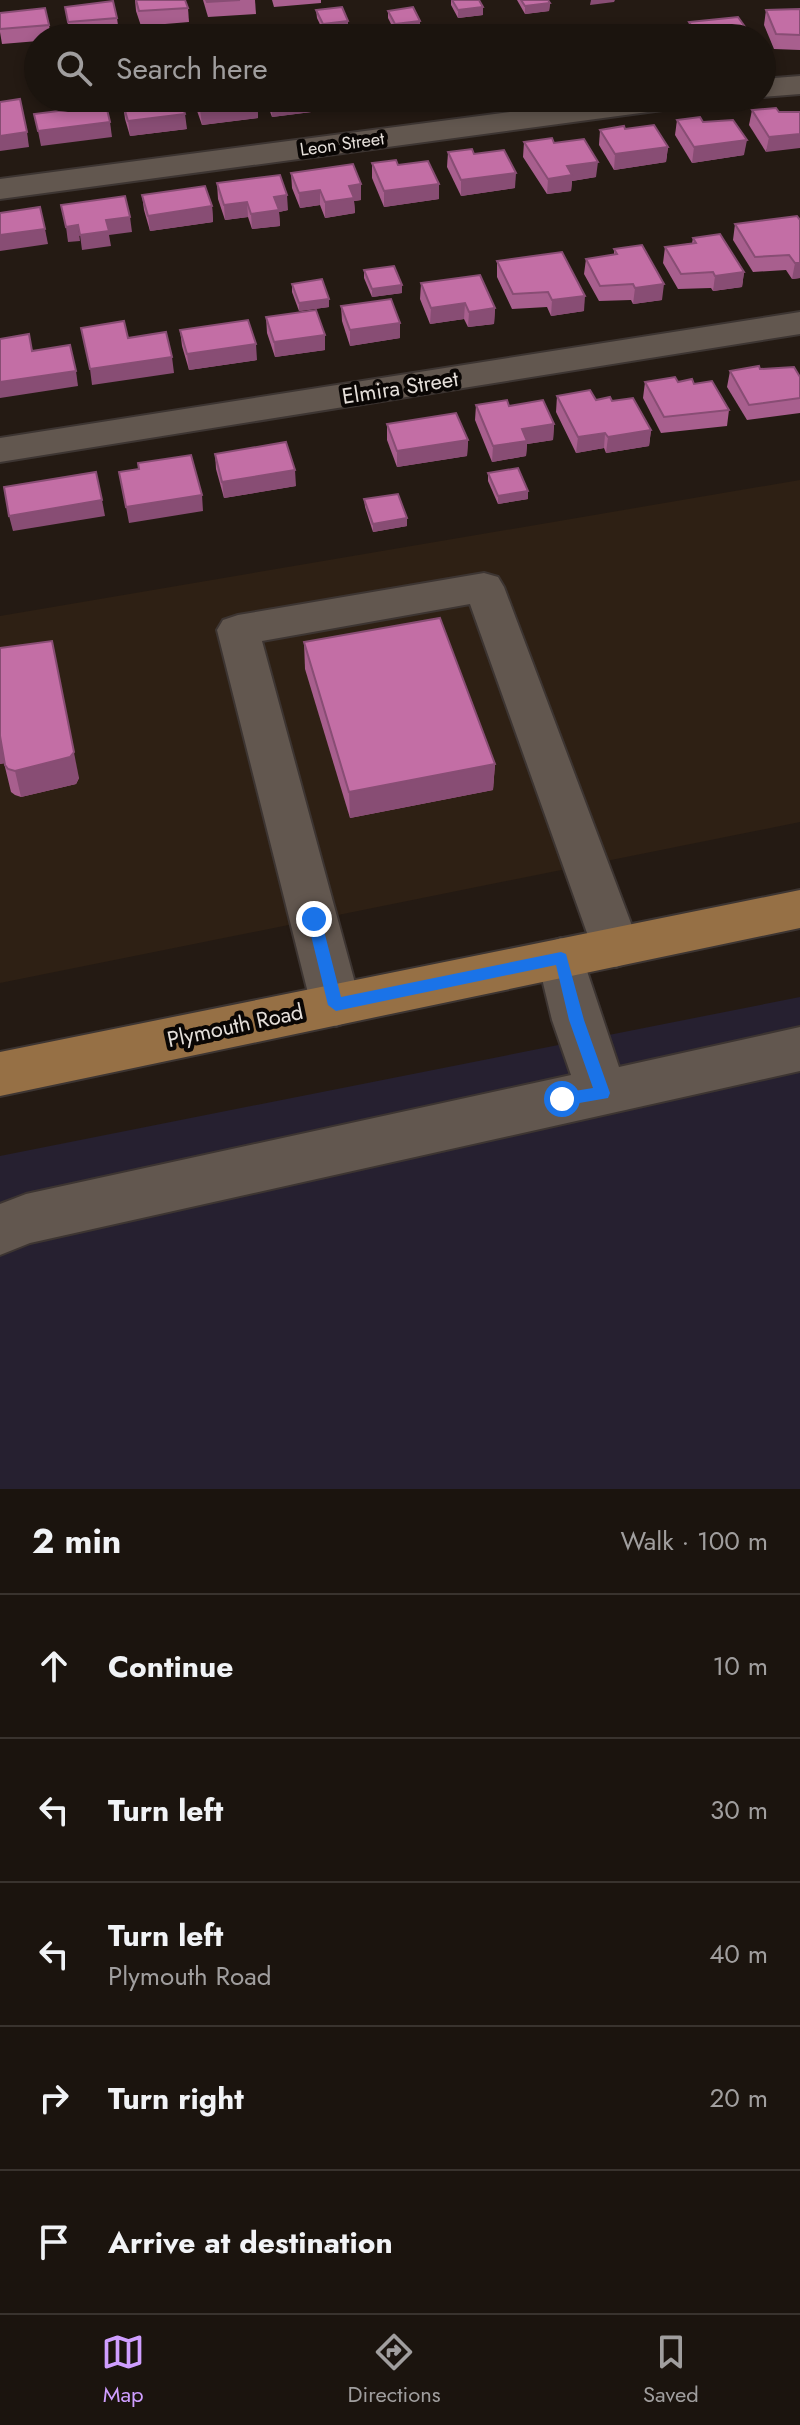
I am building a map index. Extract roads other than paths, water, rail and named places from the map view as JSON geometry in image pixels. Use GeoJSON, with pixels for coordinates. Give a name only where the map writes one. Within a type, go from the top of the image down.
{"type":"FeatureCollection","features":[{"type":"Feature","properties":{"kind":"main road","name":"Plymouth Road"},"geometry":{"type":"LineString","coordinates":[[0,1074],[800,909]]}},
{"type":"Feature","properties":{"kind":"street"},"geometry":{"type":"LineString","coordinates":[[776,87],[800,85]]}},
{"type":"Feature","properties":{"kind":"street","name":"Leon Street"},"geometry":{"type":"LineString","coordinates":[[0,189],[580,112]]}},
{"type":"Feature","properties":{"kind":"street","name":"Elmira Street"},"geometry":{"type":"LineString","coordinates":[[0,450],[800,323]]}},
{"type":"Feature","properties":{"kind":"street"},"geometry":{"type":"LineString","coordinates":[[336,1005],[238,630],[484,587],[616,947]]}},
{"type":"Feature","properties":{"kind":"street"},"geometry":{"type":"LineString","coordinates":[[561,958],[577,1020],[603,1093]]}},
{"type":"Feature","properties":{"kind":"street"},"geometry":{"type":"LineString","coordinates":[[0,1230],[26,1219],[800,1049]]}}]}
